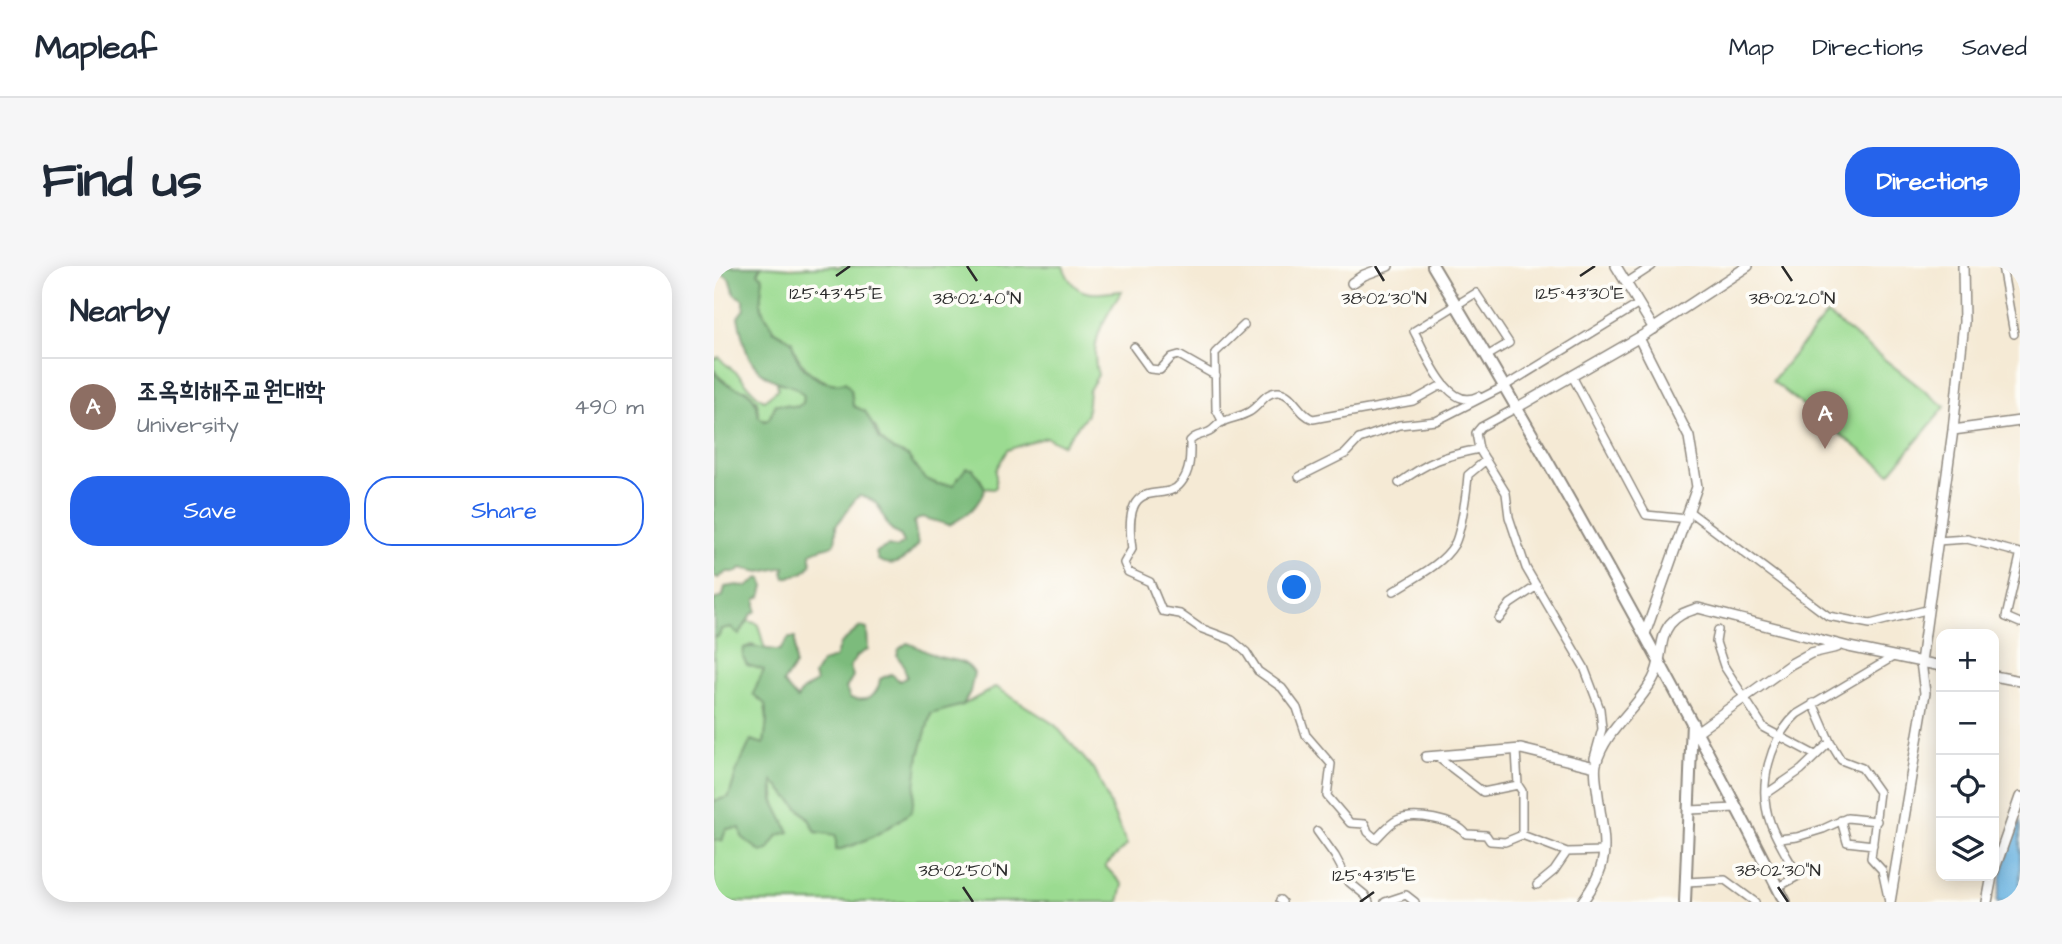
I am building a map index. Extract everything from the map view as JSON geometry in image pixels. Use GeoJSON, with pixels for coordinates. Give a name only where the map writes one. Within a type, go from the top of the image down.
{"type":"FeatureCollection","features":[{"type":"Feature","properties":{"kind":"main road"},"geometry":{"type":"LineString","coordinates":[[1433,266],[1518,407],[1645,634],[1785,902]]}},
{"type":"Feature","properties":{"kind":"main road"},"geometry":{"type":"LineString","coordinates":[[1685,902],[1692,720]]}},
{"type":"Feature","properties":{"kind":"street"},"geometry":{"type":"LineString","coordinates":[[1352,283],[1364,275],[1388,266]]}},
{"type":"Feature","properties":{"kind":"street"},"geometry":{"type":"LineString","coordinates":[[1616,266],[1654,329]]}},
{"type":"Feature","properties":{"kind":"street"},"geometry":{"type":"LineString","coordinates":[[1626,283],[1652,266]]}},
{"type":"Feature","properties":{"kind":"street"},"geometry":{"type":"LineString","coordinates":[[1582,902],[1596,883],[1603,867],[1605,851],[1593,766],[1602,729],[1600,709],[1584,667],[1526,568],[1509,517],[1506,493],[1479,449],[1476,433],[1481,427],[1654,329],[1748,266]]}},
{"type":"Feature","properties":{"kind":"street"},"geometry":{"type":"LineString","coordinates":[[1889,902],[1925,693],[1921,662],[1926,610],[1953,430],[1964,322],[1963,266]]}},
{"type":"Feature","properties":{"kind":"street"},"geometry":{"type":"LineString","coordinates":[[2002,266],[2014,334]]}},
{"type":"Feature","properties":{"kind":"street"},"geometry":{"type":"LineString","coordinates":[[1487,356],[1509,343],[1476,292],[1413,331],[1444,386],[1457,398],[1473,399],[1504,384]]}},
{"type":"Feature","properties":{"kind":"street"},"geometry":{"type":"LineString","coordinates":[[1299,477],[1345,454],[1359,439],[1399,425],[1436,421],[1639,304]]}},
{"type":"Feature","properties":{"kind":"street"},"geometry":{"type":"LineString","coordinates":[[1223,422],[1216,409],[1215,354],[1244,325]]}},
{"type":"Feature","properties":{"kind":"street"},"geometry":{"type":"LineString","coordinates":[[1639,338],[1689,437],[1697,487],[1645,634]]}},
{"type":"Feature","properties":{"kind":"street"},"geometry":{"type":"LineString","coordinates":[[1134,347],[1150,369],[1160,370],[1172,357],[1179,355],[1216,376]]}},
{"type":"Feature","properties":{"kind":"street"},"geometry":{"type":"LineString","coordinates":[[1572,376],[1646,515],[1689,515],[1828,616],[1870,624],[1926,610]]}},
{"type":"Feature","properties":{"kind":"street"},"geometry":{"type":"LineString","coordinates":[[1444,386],[1413,401],[1314,419],[1307,417],[1285,394],[1276,392],[1266,395],[1258,407],[1245,415],[1223,422],[1209,432],[1195,435],[1190,441],[1189,465],[1181,484],[1169,492],[1144,495],[1138,501],[1129,530],[1132,549],[1124,563],[1128,572],[1150,582],[1162,611],[1180,614],[1199,628],[1232,640],[1246,652],[1258,671],[1282,688],[1297,708],[1306,735],[1331,764],[1327,796],[1350,823],[1364,824],[1376,839],[1397,820],[1425,817],[1461,827],[1466,834],[1486,835],[1490,841],[1505,842],[1522,835],[1567,852],[1605,851]]}},
{"type":"Feature","properties":{"kind":"street"},"geometry":{"type":"LineString","coordinates":[[1953,430],[2020,422]]}},
{"type":"Feature","properties":{"kind":"street"},"geometry":{"type":"LineString","coordinates":[[1399,483],[1420,467],[1444,456],[1479,449]]}},
{"type":"Feature","properties":{"kind":"street"},"geometry":{"type":"LineString","coordinates":[[1394,592],[1438,562],[1455,544],[1466,503],[1468,475],[1486,460]]}},
{"type":"Feature","properties":{"kind":"street"},"geometry":{"type":"LineString","coordinates":[[1937,541],[1967,539],[2020,555],[2006,617],[2020,623]]}},
{"type":"Feature","properties":{"kind":"street"},"geometry":{"type":"LineString","coordinates":[[1499,619],[1510,604],[1537,586]]}},
{"type":"Feature","properties":{"kind":"street"},"geometry":{"type":"LineString","coordinates":[[1593,766],[1602,747],[1653,680],[1668,626],[1679,614],[1698,608],[1849,647],[1936,665]]}},
{"type":"Feature","properties":{"kind":"street"},"geometry":{"type":"LineString","coordinates":[[1718,630],[1716,642],[1724,666],[1764,728],[1815,755]]}},
{"type":"Feature","properties":{"kind":"street"},"geometry":{"type":"LineString","coordinates":[[1698,731],[1791,664],[1830,647],[1849,647]]}},
{"type":"Feature","properties":{"kind":"street"},"geometry":{"type":"LineString","coordinates":[[1778,887],[1798,876],[1770,821],[1766,794],[1771,754],[1785,725],[1813,703],[1893,657]]}},
{"type":"Feature","properties":{"kind":"street"},"geometry":{"type":"LineString","coordinates":[[1999,677],[2020,681]]}},
{"type":"Feature","properties":{"kind":"street"},"geometry":{"type":"LineString","coordinates":[[1813,703],[1841,760],[1862,768],[1879,792],[1871,858],[1882,870],[1889,902]]}},
{"type":"Feature","properties":{"kind":"street"},"geometry":{"type":"LineString","coordinates":[[1766,794],[1801,770],[1830,742]]}},
{"type":"Feature","properties":{"kind":"street"},"geometry":{"type":"LineString","coordinates":[[1516,750],[1518,785],[1522,791],[1522,835]]}},
{"type":"Feature","properties":{"kind":"street"},"geometry":{"type":"LineString","coordinates":[[1431,757],[1516,750],[1593,766]]}},
{"type":"Feature","properties":{"kind":"street"},"geometry":{"type":"LineString","coordinates":[[1431,757],[1483,792],[1518,785]]}},
{"type":"Feature","properties":{"kind":"street"},"geometry":{"type":"LineString","coordinates":[[1999,856],[2020,797]]}},
{"type":"Feature","properties":{"kind":"street"},"geometry":{"type":"LineString","coordinates":[[1689,810],[1737,808]]}},
{"type":"Feature","properties":{"kind":"street"},"geometry":{"type":"LineString","coordinates":[[1779,839],[1797,837],[1847,818],[1877,821]]}},
{"type":"Feature","properties":{"kind":"street"},"geometry":{"type":"LineString","coordinates":[[1842,820],[1847,842],[1873,845]]}},
{"type":"Feature","properties":{"kind":"street"},"geometry":{"type":"LineString","coordinates":[[1317,831],[1335,856],[1349,883],[1365,895],[1369,902]]}},
{"type":"Feature","properties":{"kind":"street"},"geometry":{"type":"LineString","coordinates":[[1537,885],[1554,871],[1567,852]]}},
{"type":"Feature","properties":{"kind":"street"},"geometry":{"type":"LineString","coordinates":[[1686,882],[1725,880],[1755,902]]}},
{"type":"Feature","properties":{"kind":"street"},"geometry":{"type":"LineString","coordinates":[[1987,902],[1991,881]]}},
{"type":"Feature","properties":{"kind":"street"},"geometry":{"type":"LineString","coordinates":[[1385,902],[1406,895],[1415,902]]}},
{"type":"Feature","properties":{"kind":"green space"},"geometry":{"type":"Polygon","coordinates":[[[714,266],[761,266],[758,273],[763,277],[762,310],[773,330],[792,341],[796,356],[805,369],[824,381],[845,382],[851,390],[853,406],[865,411],[880,439],[893,450],[908,456],[924,478],[937,484],[953,485],[966,468],[973,469],[985,488],[976,505],[949,525],[922,517],[914,522],[918,545],[905,558],[890,564],[878,560],[876,552],[888,546],[896,548],[904,543],[901,536],[889,526],[875,502],[859,496],[836,525],[834,544],[811,553],[811,565],[803,573],[785,578],[785,567],[760,572],[741,568],[718,578],[714,576],[714,371],[728,385],[752,396],[759,417],[765,421],[769,419],[776,404],[797,407],[803,403],[804,396],[794,387],[766,376],[752,363],[738,317],[744,309],[744,300],[734,294],[731,281],[714,271],[714,266]]]}},
{"type":"Feature","properties":{"kind":"green space"},"geometry":{"type":"Polygon","coordinates":[[[761,266],[1063,266],[1073,284],[1086,292],[1122,291],[1104,321],[1096,341],[1095,363],[1098,375],[1089,390],[1087,414],[1063,445],[1046,437],[1007,450],[996,470],[996,487],[993,489],[985,488],[979,477],[954,485],[937,484],[924,478],[908,456],[893,450],[880,439],[876,428],[853,406],[851,390],[821,379],[806,369],[791,341],[773,330],[762,310],[763,277],[758,274],[761,266]]]}},
{"type":"Feature","properties":{"kind":"green space"},"geometry":{"type":"Polygon","coordinates":[[[1827,314],[1945,407],[1890,473],[1772,381],[1827,314]]]}},
{"type":"Feature","properties":{"kind":"green space"},"geometry":{"type":"Polygon","coordinates":[[[719,357],[764,400],[778,389],[777,381],[796,386],[804,396],[803,403],[797,407],[776,404],[769,419],[765,421],[759,418],[757,401],[747,390],[735,388],[717,375],[714,359],[719,357]]]}},
{"type":"Feature","properties":{"kind":"green space"},"geometry":{"type":"Polygon","coordinates":[[[759,578],[764,586],[761,597],[756,599],[756,611],[739,635],[731,627],[721,629],[719,636],[714,638],[714,600],[723,596],[725,587],[747,587],[759,578]]]}},
{"type":"Feature","properties":{"kind":"green space"},"geometry":{"type":"Polygon","coordinates":[[[748,621],[758,624],[765,650],[752,645],[744,648],[764,670],[767,721],[764,745],[737,770],[729,797],[714,801],[714,638],[719,636],[721,629],[731,627],[739,635],[748,621]]]}},
{"type":"Feature","properties":{"kind":"green space"},"geometry":{"type":"Polygon","coordinates":[[[860,627],[867,629],[868,649],[857,656],[850,667],[853,676],[846,688],[850,698],[862,700],[871,697],[877,690],[880,679],[891,674],[900,681],[907,677],[897,656],[899,649],[907,643],[935,656],[962,662],[974,673],[970,692],[963,705],[931,714],[919,755],[912,811],[876,835],[836,850],[836,835],[816,832],[809,819],[773,781],[773,800],[789,832],[778,835],[768,850],[761,852],[742,837],[740,828],[726,829],[722,841],[714,839],[714,801],[729,797],[737,770],[751,740],[764,744],[767,721],[765,704],[753,694],[764,670],[747,665],[743,657],[744,648],[780,650],[789,638],[795,638],[795,665],[783,683],[797,699],[802,691],[816,682],[814,675],[822,662],[835,658],[840,644],[860,627]]]}},
{"type":"Feature","properties":{"kind":"green space"},"geometry":{"type":"Polygon","coordinates":[[[996,687],[1055,725],[1096,772],[1127,845],[1105,866],[1123,885],[1119,902],[714,902],[714,839],[722,841],[726,829],[740,828],[768,850],[778,835],[773,781],[809,819],[816,832],[919,755],[931,713],[963,705],[996,687]]]}},
{"type":"Feature","properties":{"kind":"water"},"geometry":{"type":"Polygon","coordinates":[[[2020,820],[2020,902],[1997,902],[2004,863],[2020,820]]]}},
{"type":"Feature","properties":{"kind":"place","name":"조옥희해주교원대학"},"geometry":{"type":"Point","coordinates":[1825,449]}}]}
